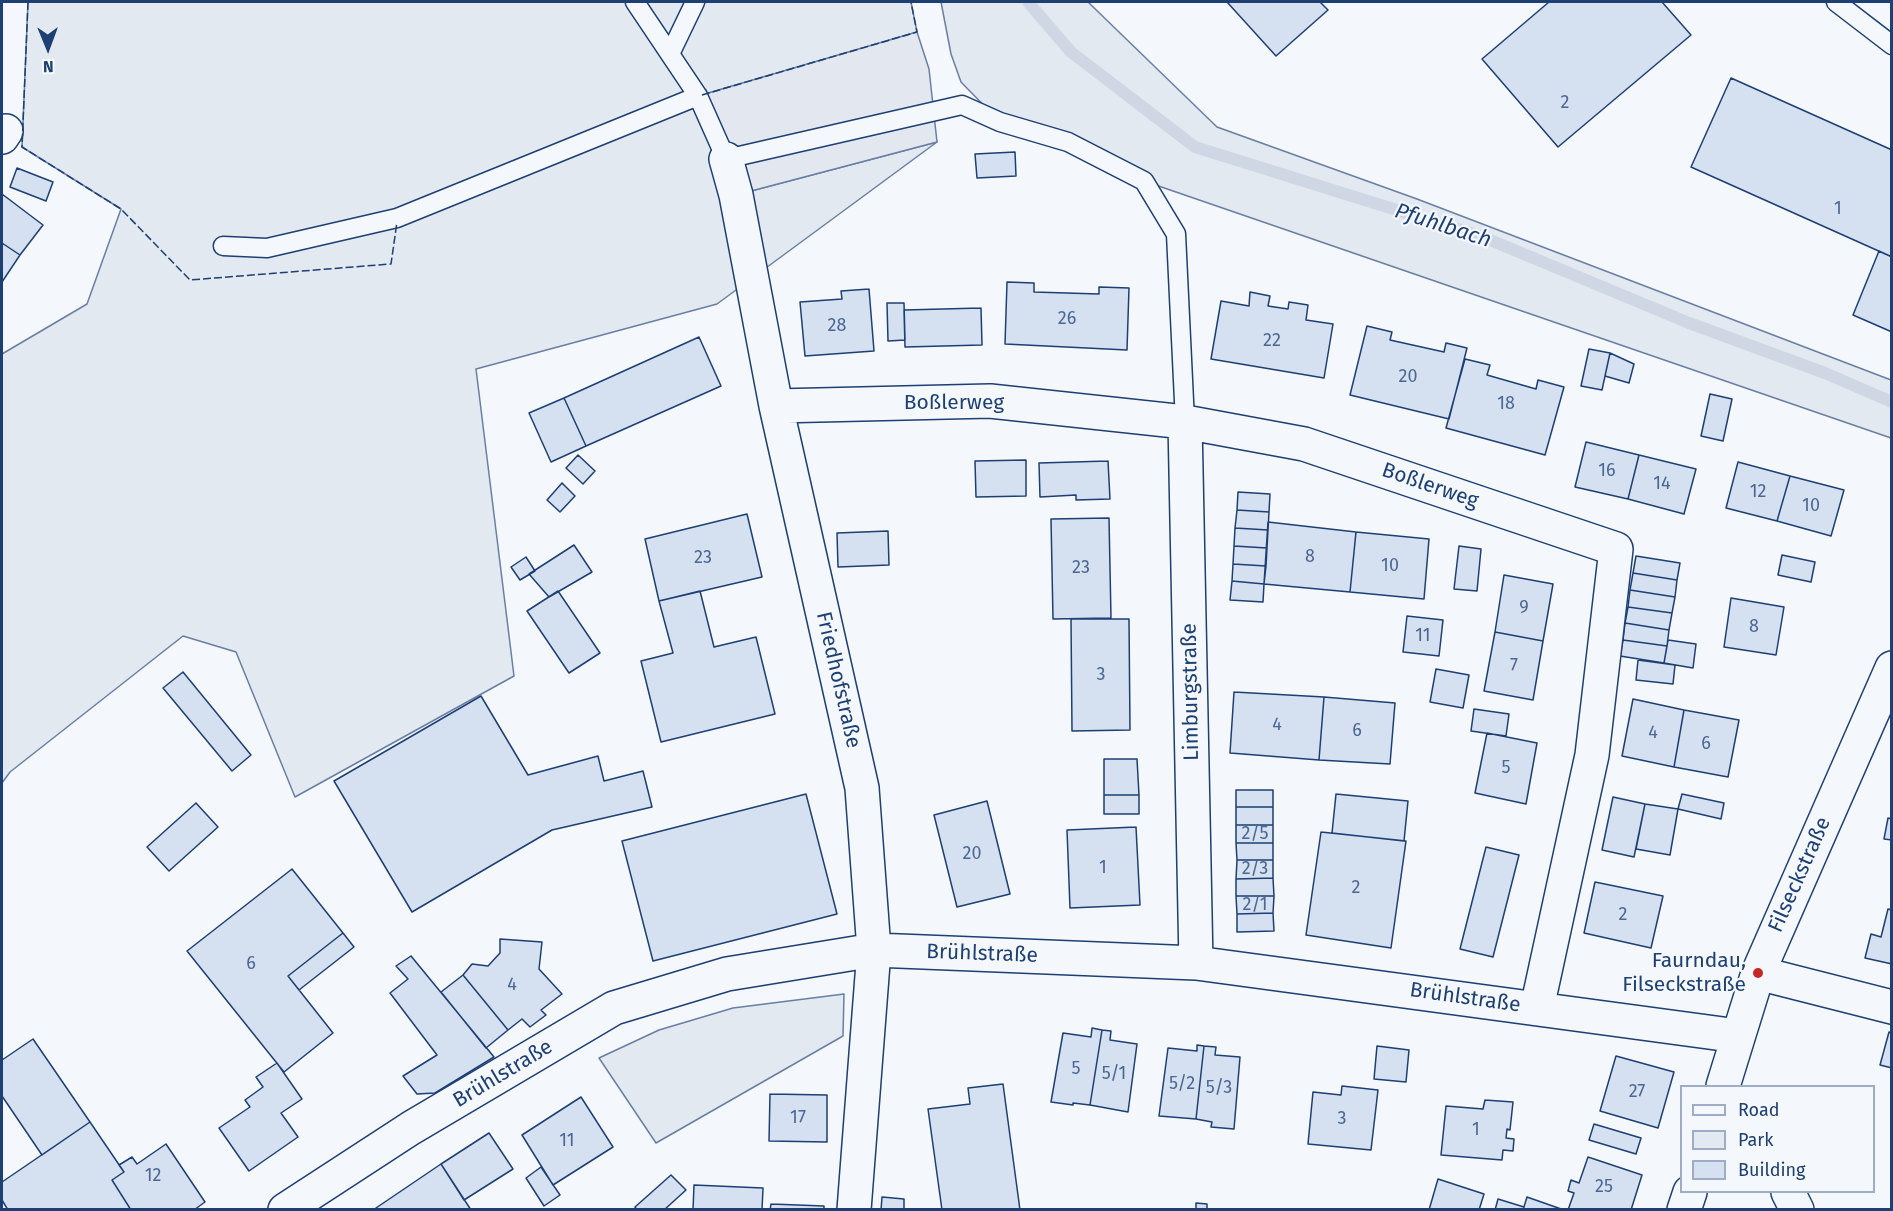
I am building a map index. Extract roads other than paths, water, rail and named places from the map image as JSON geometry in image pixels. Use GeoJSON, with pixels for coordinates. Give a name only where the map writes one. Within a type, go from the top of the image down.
{"type":"FeatureCollection","features":[{"type":"Feature","properties":{"kind":"street","name":"Friedhofstraße"},"geometry":{"type":"LineString","coordinates":[[726,159],[736,195],[777,406],[862,788],[874,950],[854,1209]]}},
{"type":"Feature","properties":{"kind":"street","name":"Boßlerweg"},"geometry":{"type":"LineString","coordinates":[[777,406],[990,401],[1185,422],[1304,444],[1616,549],[1592,756],[1538,1008]]}},
{"type":"Feature","properties":{"kind":"street","name":"Limburgstraße"},"geometry":{"type":"LineString","coordinates":[[1185,422],[1196,963]]}},
{"type":"Feature","properties":{"kind":"street","name":"Filseckstraße"},"geometry":{"type":"LineString","coordinates":[[1723,1085],[1758,973],[1883,711],[1892,668]]}},
{"type":"Feature","properties":{"kind":"street","name":"Brühlstraße"},"geometry":{"type":"LineString","coordinates":[[285,1209],[411,1128],[614,1008],[727,974],[874,950],[1196,963],[1738,1036]]}},
{"type":"Feature","properties":{"kind":"street"},"geometry":{"type":"LineString","coordinates":[[1758,973],[1892,1007]]}},
{"type":"Feature","properties":{"kind":"street"},"geometry":{"type":"LineString","coordinates":[[1684,1209],[1689,1193]]}},
{"type":"Feature","properties":{"kind":"street"},"geometry":{"type":"LineString","coordinates":[[1789,1193],[1797,1209]]}},
{"type":"Feature","properties":{"kind":"lane"},"geometry":{"type":"LineString","coordinates":[[635,2],[698,96],[726,159],[962,105],[1000,122],[1068,142],[1144,181],[1176,234],[1185,422]]}},
{"type":"Feature","properties":{"kind":"lane"},"geometry":{"type":"LineString","coordinates":[[670,54],[695,2]]}},
{"type":"Feature","properties":{"kind":"lane"},"geometry":{"type":"LineString","coordinates":[[1836,2],[1892,45]]}},
{"type":"Feature","properties":{"kind":"lane"},"geometry":{"type":"LineString","coordinates":[[223,246],[267,248],[397,218],[698,96]]}},
{"type":"Feature","properties":{"kind":"waterway","name":"Pfuhlbach"},"geometry":{"type":"LineString","coordinates":[[1028,2],[1071,52],[1195,147],[1483,237],[1689,323],[1825,373],[1892,402]]}},
{"type":"Feature","properties":{"kind":"place","name":"Faurndau, Filseckstraße"},"geometry":{"type":"Point","coordinates":[1758,973]}}]}
